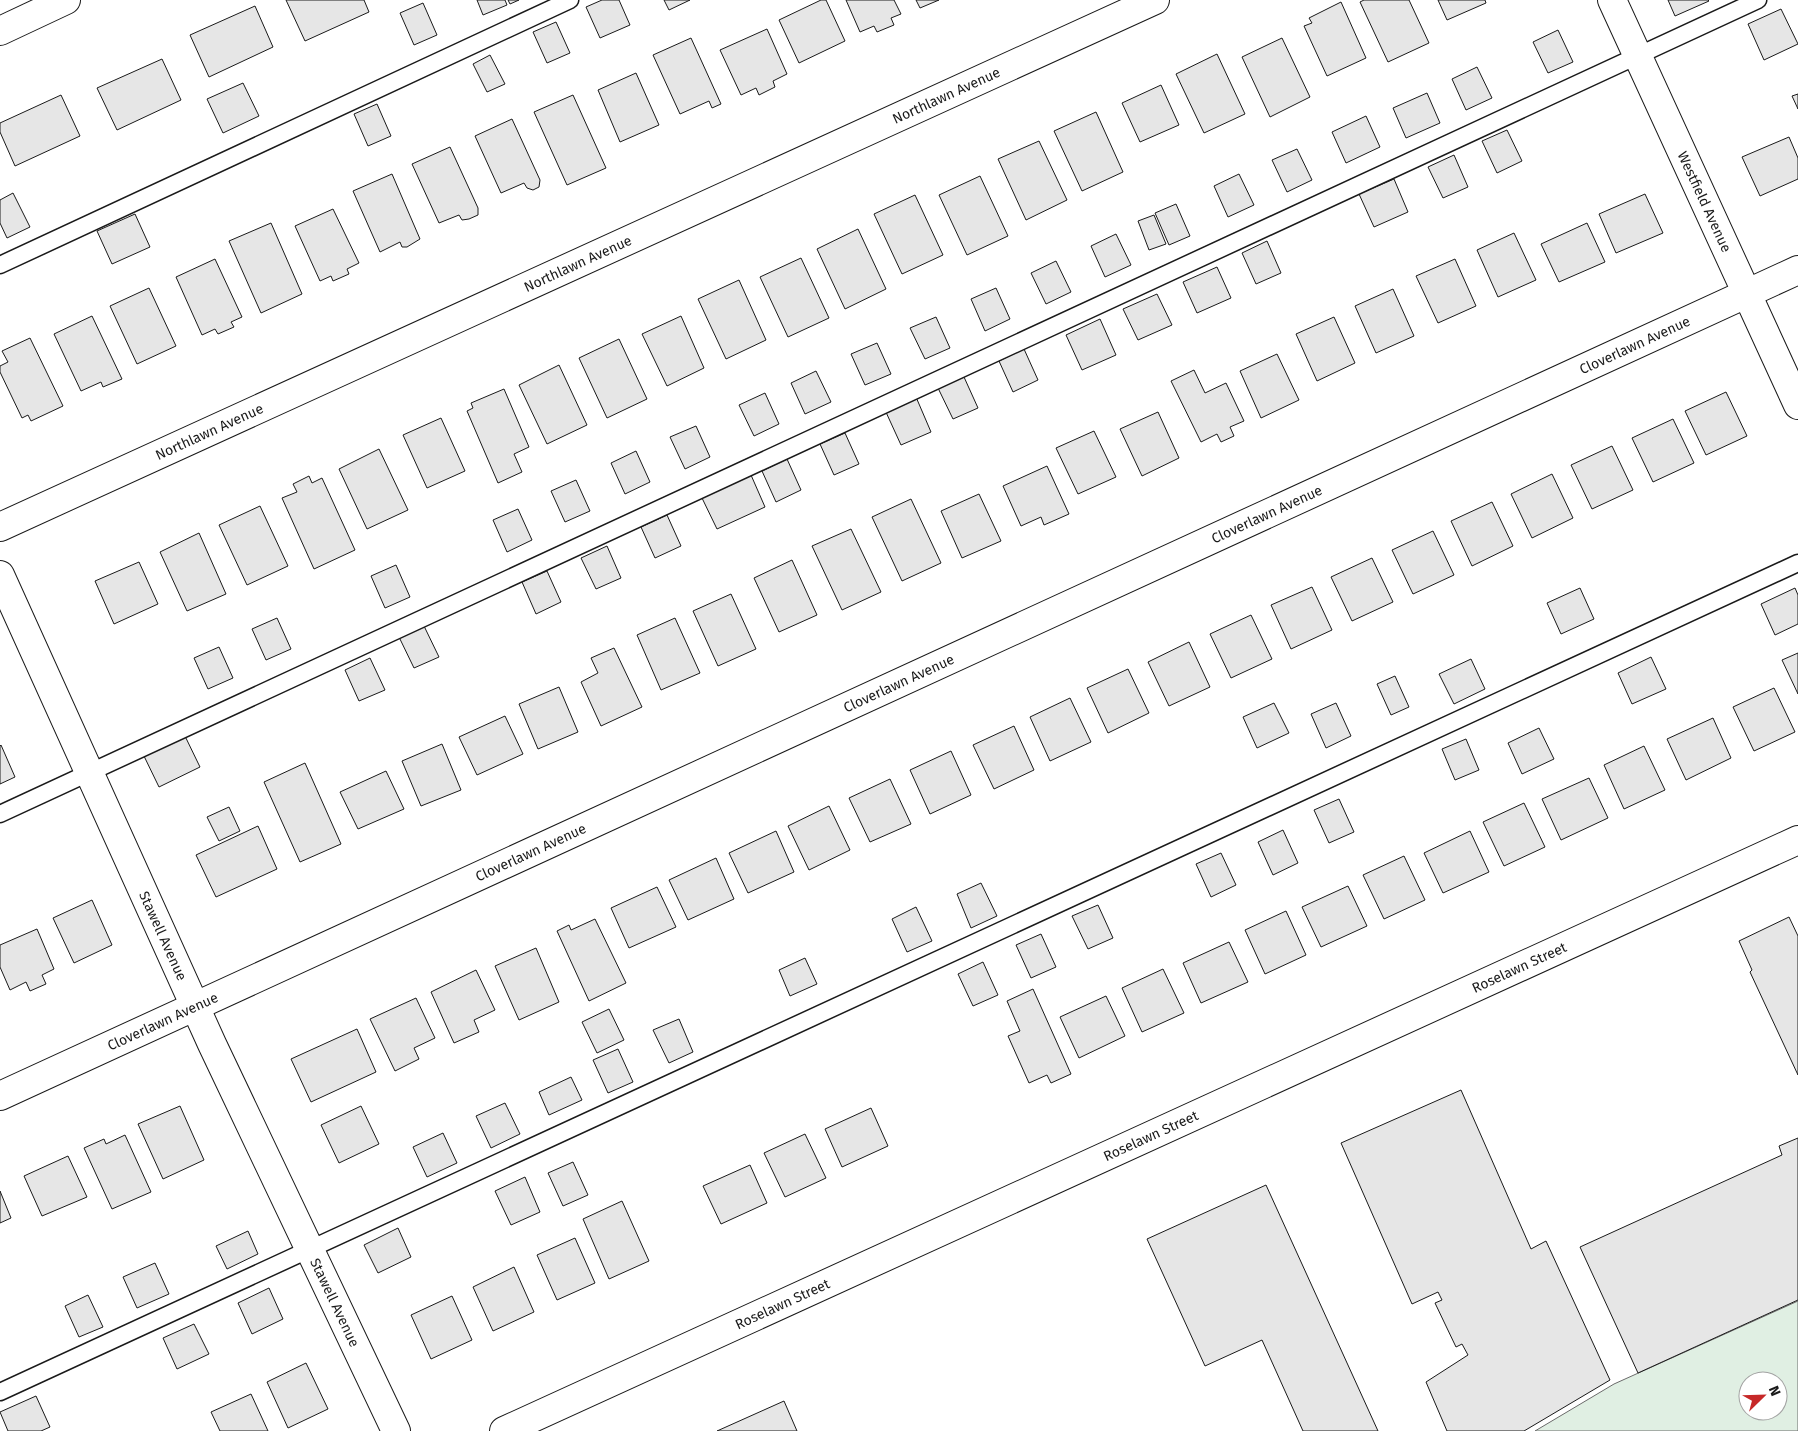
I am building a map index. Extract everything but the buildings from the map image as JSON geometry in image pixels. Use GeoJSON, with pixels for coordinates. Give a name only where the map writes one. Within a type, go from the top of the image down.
{"type":"FeatureCollection","features":[{"type":"Feature","properties":{"kind":"street"},"geometry":{"type":"LineString","coordinates":[[0,31],[66,0]]}},
{"type":"Feature","properties":{"kind":"street","name":"Northlawn Avenue"},"geometry":{"type":"LineString","coordinates":[[0,527],[1155,0]]}},
{"type":"Feature","properties":{"kind":"street","name":"Westfield Avenue"},"geometry":{"type":"LineString","coordinates":[[1612,0],[1798,405]]}},
{"type":"Feature","properties":{"kind":"street","name":"Cloverlawn Avenue"},"geometry":{"type":"LineString","coordinates":[[0,1096],[1798,270]]}},
{"type":"Feature","properties":{"kind":"street","name":"Stawell Avenue"},"geometry":{"type":"LineString","coordinates":[[0,575],[196,1007],[396,1431]]}},
{"type":"Feature","properties":{"kind":"street","name":"Roselawn Street"},"geometry":{"type":"LineString","coordinates":[[504,1431],[1798,840]]}},
{"type":"Feature","properties":{"kind":"lane"},"geometry":{"type":"LineString","coordinates":[[0,265],[570,0]]}},
{"type":"Feature","properties":{"kind":"lane"},"geometry":{"type":"LineString","coordinates":[[0,814],[90,774],[1758,0]]}},
{"type":"Feature","properties":{"kind":"lane"},"geometry":{"type":"LineString","coordinates":[[0,1392],[1798,563]]}},
{"type":"Feature","properties":{"kind":"green space"},"geometry":{"type":"Polygon","coordinates":[[[1798,1301],[1798,1431],[1535,1431],[1614,1384],[1798,1301]]]}}]}
